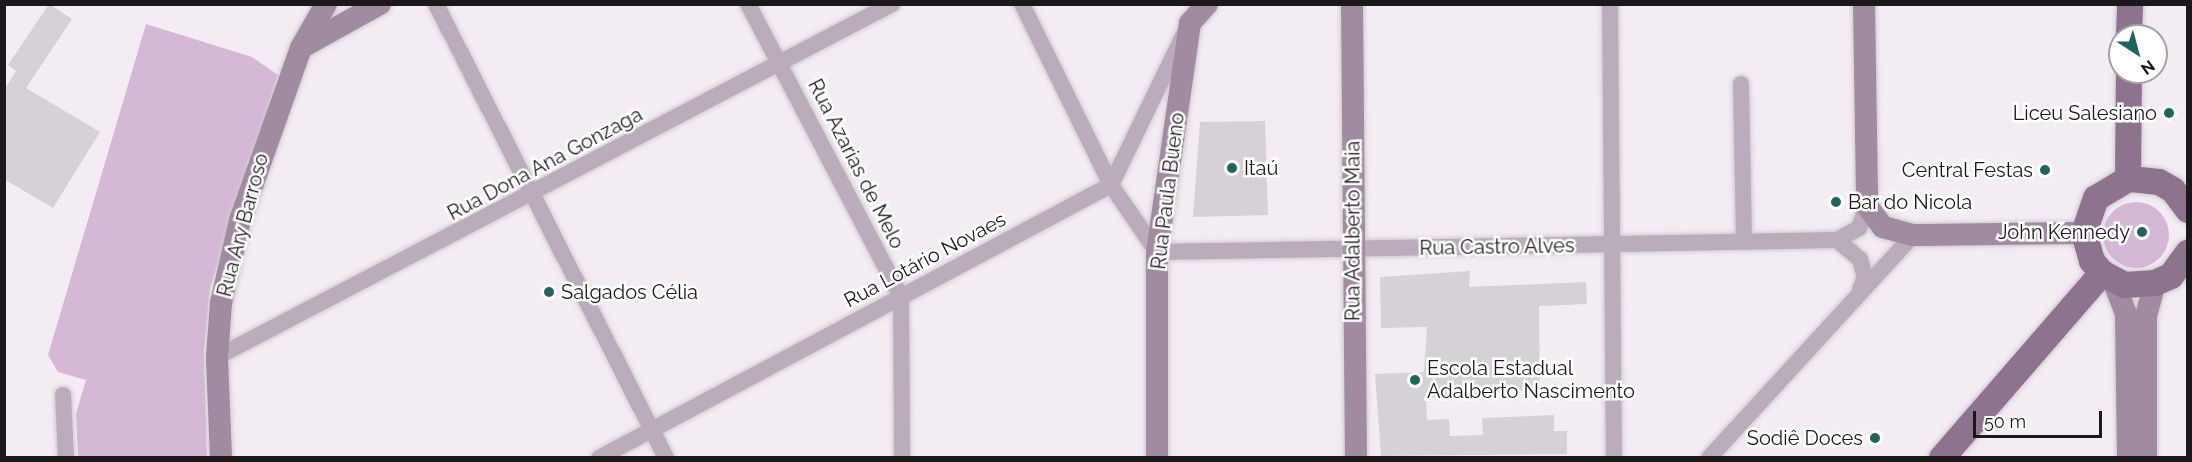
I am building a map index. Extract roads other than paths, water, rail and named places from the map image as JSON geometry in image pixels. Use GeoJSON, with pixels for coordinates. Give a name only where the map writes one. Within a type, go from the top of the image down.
{"type":"FeatureCollection","features":[{"type":"Feature","properties":{"kind":"main road","name":"Rua Ary Barroso"},"geometry":{"type":"LineString","coordinates":[[221,458],[217,357],[221,303],[240,220],[301,48],[326,4]]}},
{"type":"Feature","properties":{"kind":"main road"},"geometry":{"type":"LineString","coordinates":[[301,48],[380,4]]}},
{"type":"Feature","properties":{"kind":"main road"},"geometry":{"type":"LineString","coordinates":[[1190,23],[1207,4]]}},
{"type":"Feature","properties":{"kind":"main road","name":"Rua Adalberto Maia"},"geometry":{"type":"LineString","coordinates":[[1352,4],[1352,248],[1356,458]]}},
{"type":"Feature","properties":{"kind":"main road"},"geometry":{"type":"LineString","coordinates":[[1864,4],[1867,206],[1883,227],[1893,234],[1913,235],[2084,232]]}},
{"type":"Feature","properties":{"kind":"main road"},"geometry":{"type":"LineString","coordinates":[[2129,24],[2130,4]]}},
{"type":"Feature","properties":{"kind":"main road","name":"Rua Paula Bueno"},"geometry":{"type":"LineString","coordinates":[[1157,458],[1157,252],[1190,23]]}},
{"type":"Feature","properties":{"kind":"main road"},"geometry":{"type":"LineString","coordinates":[[2128,178],[2129,84]]}},
{"type":"Feature","properties":{"kind":"main road"},"geometry":{"type":"LineString","coordinates":[[2128,458],[2126,314],[2107,276],[2089,254],[2084,232],[2096,198],[2128,178],[2159,182],[2173,190],[2187,210]]}},
{"type":"Feature","properties":{"kind":"main road"},"geometry":{"type":"LineString","coordinates":[[2107,276],[2138,286],[2155,283],[2170,276],[2187,253]]}},
{"type":"Feature","properties":{"kind":"main road"},"geometry":{"type":"LineString","coordinates":[[1942,458],[2107,276]]}},
{"type":"Feature","properties":{"kind":"main road"},"geometry":{"type":"LineString","coordinates":[[2146,458],[2146,316],[2155,283]]}},
{"type":"Feature","properties":{"kind":"street"},"geometry":{"type":"LineString","coordinates":[[436,4],[666,458]]}},
{"type":"Feature","properties":{"kind":"street","name":"Rua Azarias de Melo"},"geometry":{"type":"LineString","coordinates":[[748,4],[901,297],[902,458]]}},
{"type":"Feature","properties":{"kind":"street","name":"Rua Dona Ana Gonzaga"},"geometry":{"type":"LineString","coordinates":[[217,357],[532,196],[892,4]]}},
{"type":"Feature","properties":{"kind":"street"},"geometry":{"type":"LineString","coordinates":[[1022,4],[1111,185],[1157,252]]}},
{"type":"Feature","properties":{"kind":"street"},"geometry":{"type":"LineString","coordinates":[[1610,4],[1614,458]]}},
{"type":"Feature","properties":{"kind":"street"},"geometry":{"type":"LineString","coordinates":[[1111,185],[1157,82],[1190,23]]}},
{"type":"Feature","properties":{"kind":"street"},"geometry":{"type":"LineString","coordinates":[[1741,84],[1744,241]]}},
{"type":"Feature","properties":{"kind":"street","name":"Rua Lotário Novaes"},"geometry":{"type":"LineString","coordinates":[[599,458],[1111,185]]}},
{"type":"Feature","properties":{"kind":"street"},"geometry":{"type":"LineString","coordinates":[[1860,289],[1864,278],[1860,258],[1837,240],[1859,228],[1867,206]]}},
{"type":"Feature","properties":{"kind":"street"},"geometry":{"type":"LineString","coordinates":[[1709,458],[1860,289],[1913,235]]}},
{"type":"Feature","properties":{"kind":"street","name":"Rua Castro Alves"},"geometry":{"type":"LineString","coordinates":[[1157,252],[1611,246],[1837,240]]}},
{"type":"Feature","properties":{"kind":"street"},"geometry":{"type":"LineString","coordinates":[[63,395],[66,458]]}},
{"type":"Feature","properties":{"kind":"place","name":"Liceu Salesiano"},"geometry":{"type":"Point","coordinates":[2169,113]}},
{"type":"Feature","properties":{"kind":"place","name":"Itaú"},"geometry":{"type":"Point","coordinates":[1232,168]}},
{"type":"Feature","properties":{"kind":"place","name":"Central Festas"},"geometry":{"type":"Point","coordinates":[2045,170]}},
{"type":"Feature","properties":{"kind":"place","name":"Bar do Nicola"},"geometry":{"type":"Point","coordinates":[1836,202]}},
{"type":"Feature","properties":{"kind":"place","name":"John Kennedy"},"geometry":{"type":"Point","coordinates":[2142,232]}},
{"type":"Feature","properties":{"kind":"place","name":"Salgados Célia"},"geometry":{"type":"Point","coordinates":[549,292]}},
{"type":"Feature","properties":{"kind":"place","name":"Escola Estadual Adalberto Nascimento"},"geometry":{"type":"Point","coordinates":[1415,380]}},
{"type":"Feature","properties":{"kind":"place","name":"Sodiê Doces"},"geometry":{"type":"Point","coordinates":[1875,438]}}]}
